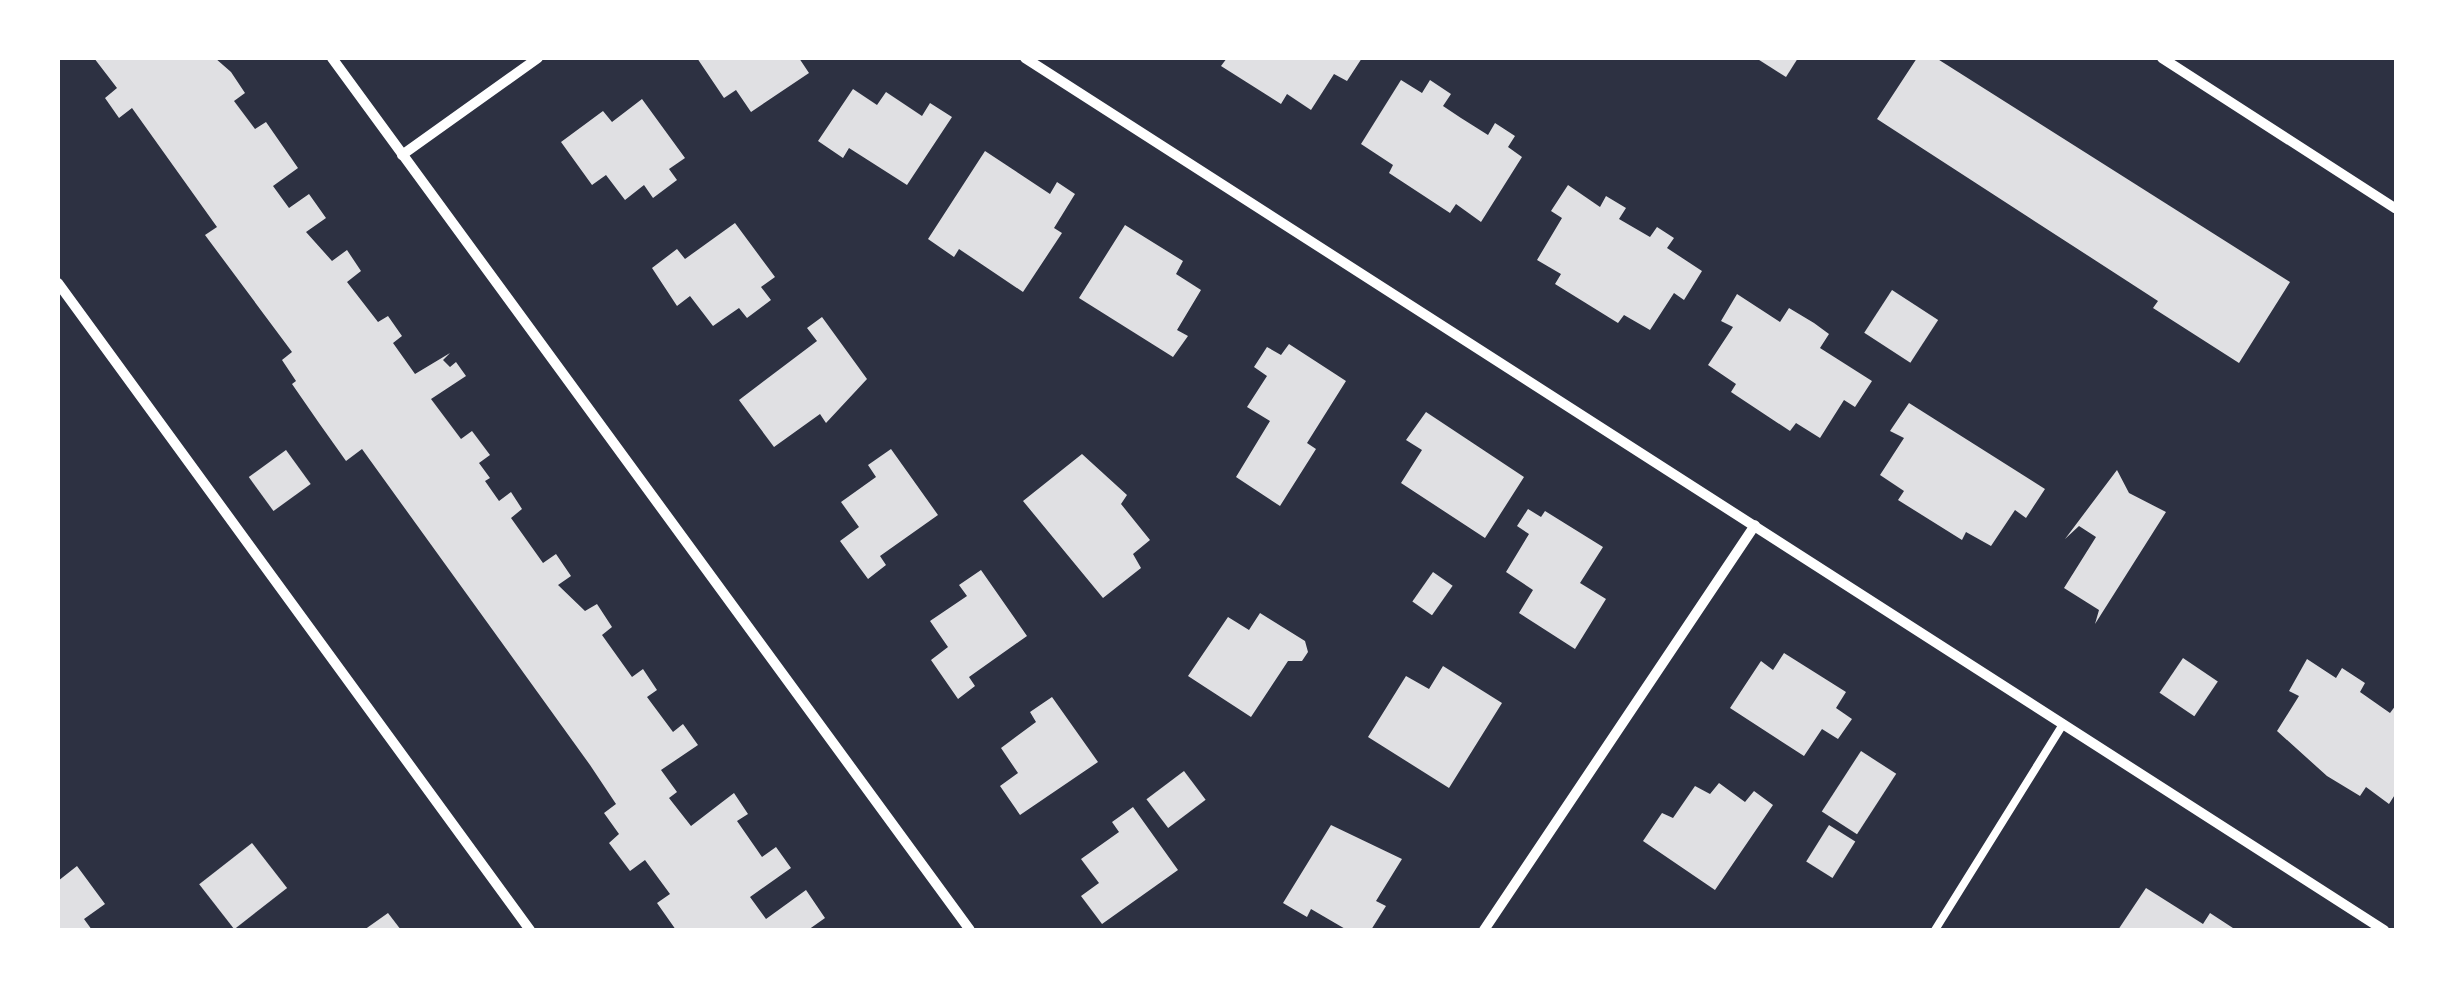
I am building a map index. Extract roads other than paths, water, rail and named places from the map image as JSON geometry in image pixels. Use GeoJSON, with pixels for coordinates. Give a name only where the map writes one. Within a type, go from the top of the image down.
{"type":"FeatureCollection","features":[{"type":"Feature","properties":{"kind":"street"},"geometry":{"type":"LineString","coordinates":[[332,58],[970,930]]}},
{"type":"Feature","properties":{"kind":"street"},"geometry":{"type":"LineString","coordinates":[[402,155],[538,58]]}},
{"type":"Feature","properties":{"kind":"street"},"geometry":{"type":"LineString","coordinates":[[1025,58],[2384,930]]}},
{"type":"Feature","properties":{"kind":"street"},"geometry":{"type":"LineString","coordinates":[[2162,58],[2396,209]]}},
{"type":"Feature","properties":{"kind":"street"},"geometry":{"type":"LineString","coordinates":[[58,283],[530,930]]}},
{"type":"Feature","properties":{"kind":"street"},"geometry":{"type":"LineString","coordinates":[[1484,930],[1754,525]]}},
{"type":"Feature","properties":{"kind":"lane"},"geometry":{"type":"LineString","coordinates":[[1935,930],[2063,724]]}}]}
